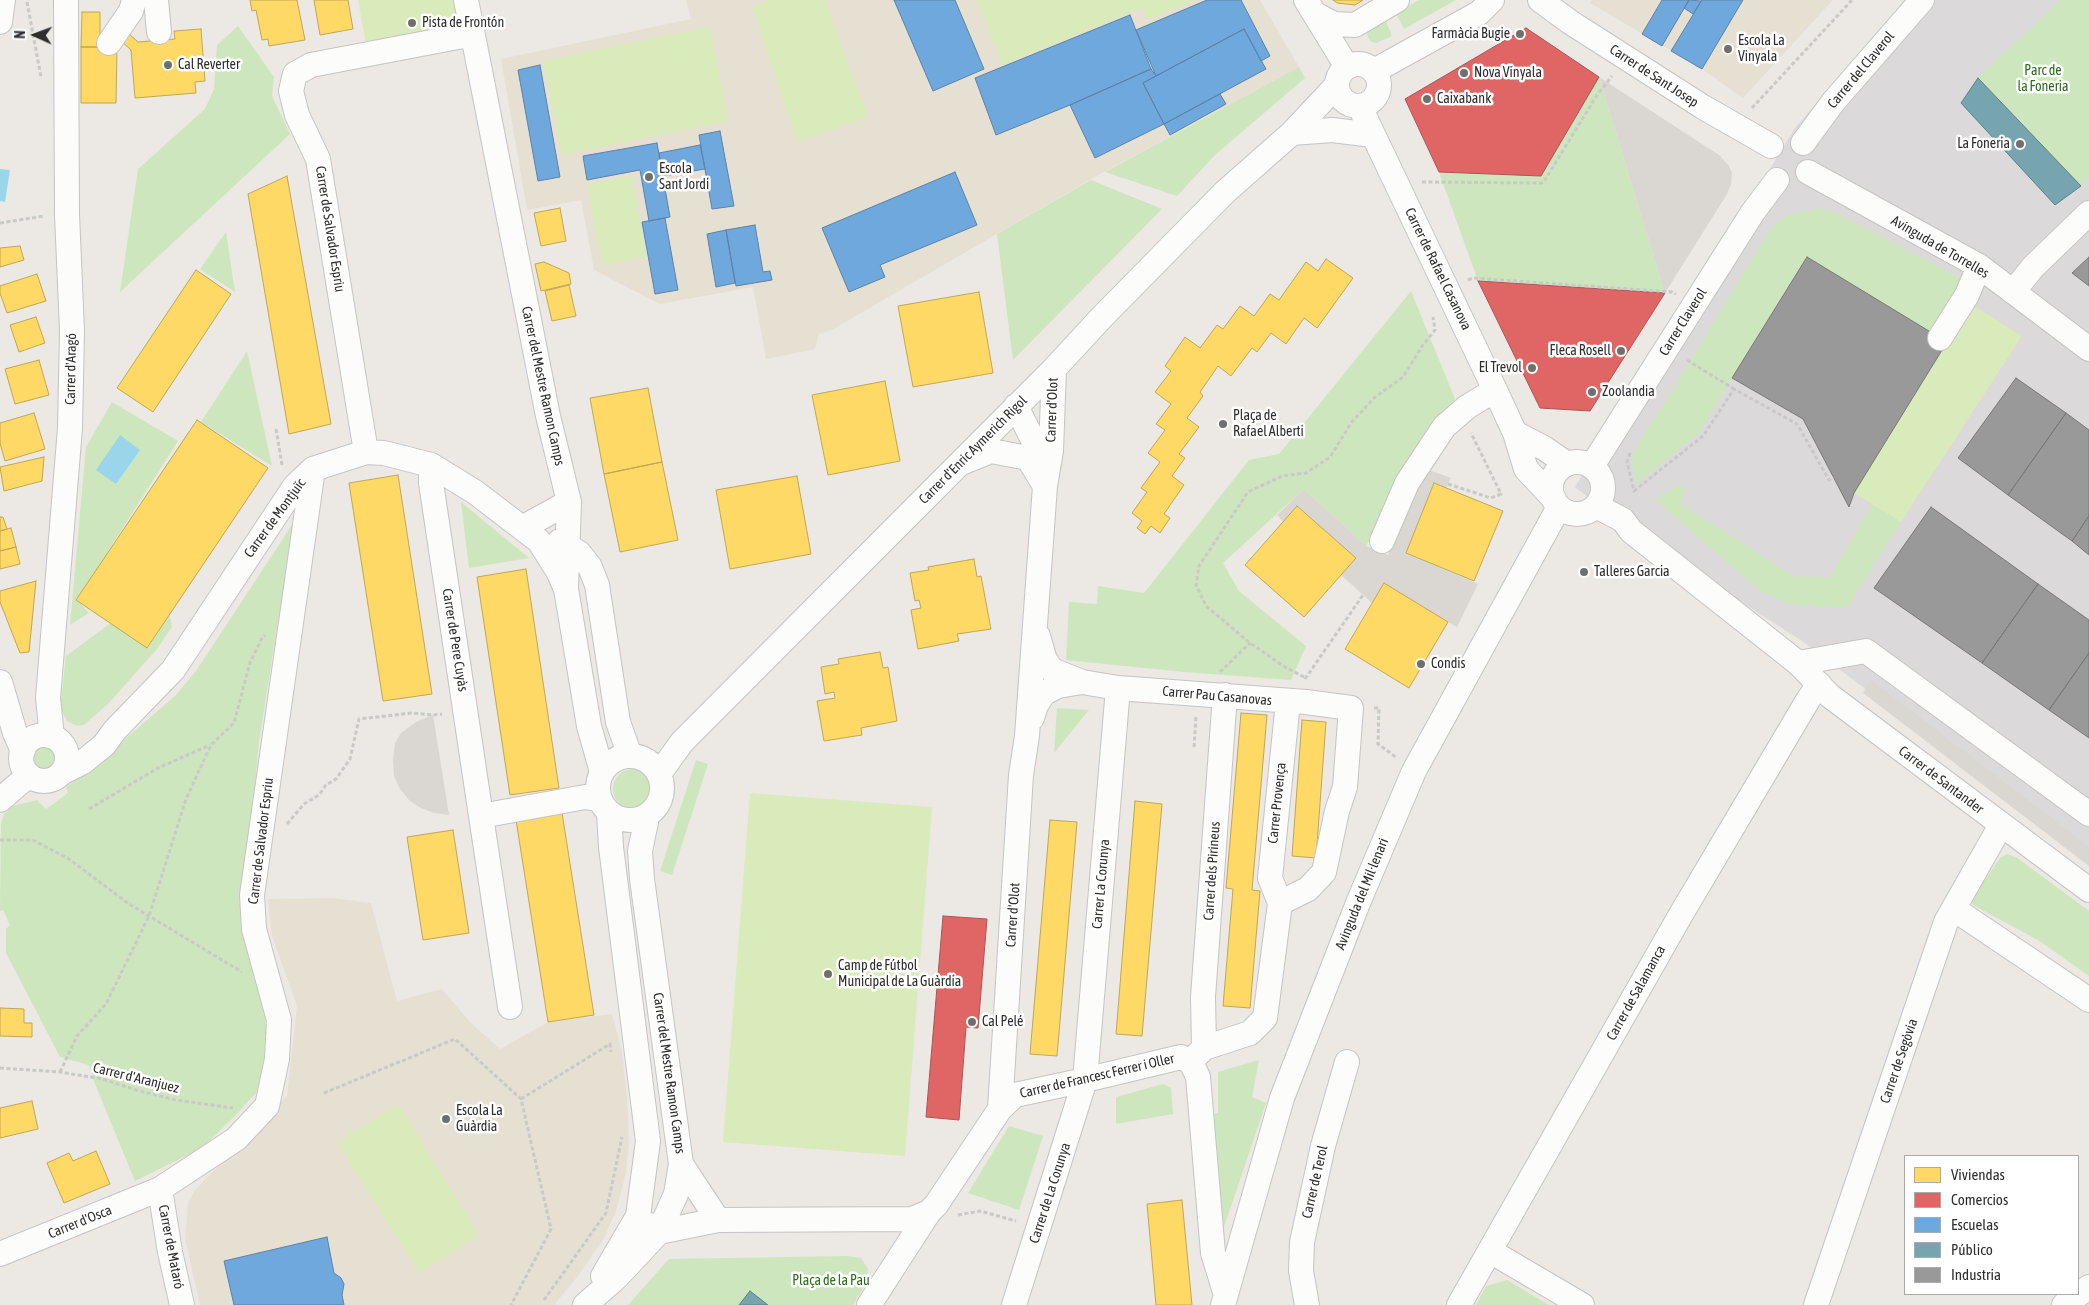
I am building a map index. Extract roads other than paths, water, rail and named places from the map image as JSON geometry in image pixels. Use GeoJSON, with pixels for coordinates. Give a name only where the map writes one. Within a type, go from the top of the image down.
{"type":"FeatureCollection","features":[{"type":"Feature","properties":{"kind":"street"},"geometry":{"type":"LineString","coordinates":[[0,22],[3,0]]}},
{"type":"Feature","properties":{"kind":"street","name":"Carrer d'Aragó"},"geometry":{"type":"LineString","coordinates":[[58,741],[48,698],[70,428],[72,331],[67,214],[66,0]]}},
{"type":"Feature","properties":{"kind":"street"},"geometry":{"type":"LineString","coordinates":[[109,43],[131,11],[134,0]]}},
{"type":"Feature","properties":{"kind":"street"},"geometry":{"type":"LineString","coordinates":[[156,0],[159,32]]}},
{"type":"Feature","properties":{"kind":"street","name":"Carrer del Mestre Ramon Camps"},"geometry":{"type":"LineString","coordinates":[[466,0],[548,416],[569,502],[574,549],[566,589],[589,726],[602,772],[598,785],[604,806],[611,847],[648,1140],[638,1216],[588,1301]]}},
{"type":"Feature","properties":{"kind":"street"},"geometry":{"type":"LineString","coordinates":[[1311,7],[1334,24],[1355,26],[1397,0]]}},
{"type":"Feature","properties":{"kind":"street"},"geometry":{"type":"LineString","coordinates":[[1374,71],[1479,13],[1492,0]]}},
{"type":"Feature","properties":{"kind":"street","name":"Carrer de Sant Josep"},"geometry":{"type":"LineString","coordinates":[[1540,0],[1570,22],[1734,126],[1771,146]]}},
{"type":"Feature","properties":{"kind":"street","name":"Carrer del Claverol"},"geometry":{"type":"LineString","coordinates":[[1803,143],[1834,101],[1922,0]]}},
{"type":"Feature","properties":{"kind":"street","name":"Carrer de Rafael Casanova"},"geometry":{"type":"LineString","coordinates":[[1311,7],[1342,76],[1338,93],[1349,105],[1358,107],[1373,134],[1495,390],[1514,433],[1526,469],[1556,503]]}},
{"type":"Feature","properties":{"kind":"street","name":"Carrer de Salvador Espriu"},"geometry":{"type":"LineString","coordinates":[[366,452],[318,159],[297,115],[291,91],[295,74],[311,65],[463,36],[473,39]]}},
{"type":"Feature","properties":{"kind":"street"},"geometry":{"type":"LineString","coordinates":[[1342,76],[1363,65],[1374,71],[1378,78],[1379,91],[1371,103],[1358,107]]}},
{"type":"Feature","properties":{"kind":"street","name":"Carrer d'Enric Aymerich Rigol"},"geometry":{"type":"LineString","coordinates":[[659,774],[682,742],[1054,370],[1102,317],[1225,192],[1292,133],[1342,76]]}},
{"type":"Feature","properties":{"kind":"street","name":"Carrer d'Enric Aymerich Rigol"},"geometry":{"type":"LineString","coordinates":[[1292,133],[1358,107]]}},
{"type":"Feature","properties":{"kind":"street"},"geometry":{"type":"LineString","coordinates":[[1292,133],[1332,130],[1373,134]]}},
{"type":"Feature","properties":{"kind":"street"},"geometry":{"type":"LineString","coordinates":[[1788,137],[1803,143],[1810,151],[1812,158],[1808,172],[1803,178],[1792,183],[1784,183],[1777,180],[1768,170],[1766,158],[1771,146],[1781,139],[1788,137]]}},
{"type":"Feature","properties":{"kind":"street","name":"Avinguda de Torrelles"},"geometry":{"type":"LineString","coordinates":[[1808,172],[1979,266],[2089,349]]}},
{"type":"Feature","properties":{"kind":"street","name":"Carrer Claverol"},"geometry":{"type":"LineString","coordinates":[[1592,466],[1753,212],[1777,180]]}},
{"type":"Feature","properties":{"kind":"street"},"geometry":{"type":"LineString","coordinates":[[2012,292],[2033,267],[2089,213]]}},
{"type":"Feature","properties":{"kind":"street"},"geometry":{"type":"LineString","coordinates":[[1940,338],[1967,295],[1979,266]]}},
{"type":"Feature","properties":{"kind":"street","name":"Carrer d'Olot"},"geometry":{"type":"LineString","coordinates":[[869,1305],[1000,1108],[1022,775],[1036,625],[1045,486],[1051,451],[1054,370]]}},
{"type":"Feature","properties":{"kind":"street"},"geometry":{"type":"LineString","coordinates":[[1382,541],[1407,483],[1444,427],[1461,412],[1495,390]]}},
{"type":"Feature","properties":{"kind":"street","name":"Carrer d'Olot"},"geometry":{"type":"LineString","coordinates":[[1024,399],[1051,451]]}},
{"type":"Feature","properties":{"kind":"street","name":"Carrer d'Olot"},"geometry":{"type":"LineString","coordinates":[[1024,399],[1038,448],[1045,486]]}},
{"type":"Feature","properties":{"kind":"street"},"geometry":{"type":"LineString","coordinates":[[1514,433],[1544,448],[1567,464]]}},
{"type":"Feature","properties":{"kind":"street"},"geometry":{"type":"LineString","coordinates":[[958,464],[991,451],[1028,458],[1045,486]]}},
{"type":"Feature","properties":{"kind":"street","name":"Carrer de Montjuïc"},"geometry":{"type":"LineString","coordinates":[[63,772],[83,762],[104,745],[115,730],[173,670],[295,486],[313,468],[366,452],[384,453],[431,465],[475,492],[539,541],[558,571],[566,589]]}},
{"type":"Feature","properties":{"kind":"street"},"geometry":{"type":"LineString","coordinates":[[1574,462],[1592,466],[1598,471],[1603,482],[1602,498],[1596,506],[1583,514],[1574,514],[1556,503],[1552,482],[1555,474],[1567,464],[1574,462]]}},
{"type":"Feature","properties":{"kind":"street","name":"Carrer de Pere Cuyàs"},"geometry":{"type":"LineString","coordinates":[[431,465],[431,483],[510,1007]]}},
{"type":"Feature","properties":{"kind":"street","name":"Carrer de Salvador Espriu"},"geometry":{"type":"LineString","coordinates":[[160,1189],[236,1139],[267,1106],[278,1059],[279,1020],[254,929],[252,895],[313,468]]}},
{"type":"Feature","properties":{"kind":"street"},"geometry":{"type":"LineString","coordinates":[[522,528],[569,502]]}},
{"type":"Feature","properties":{"kind":"street","name":"Avinguda del Mil·lenari"},"geometry":{"type":"LineString","coordinates":[[1224,1299],[1282,1098],[1384,841],[1414,771],[1556,503]]}},
{"type":"Feature","properties":{"kind":"street","name":"Carrer de Santander"},"geometry":{"type":"LineString","coordinates":[[1596,506],[1623,520],[1631,530],[1798,663],[1830,696],[1864,723],[2089,890]]}},
{"type":"Feature","properties":{"kind":"street","name":"Carrer de Montjuïc"},"geometry":{"type":"LineString","coordinates":[[522,528],[540,529],[574,549]]}},
{"type":"Feature","properties":{"kind":"street"},"geometry":{"type":"LineString","coordinates":[[574,549],[590,567],[597,585],[618,722],[630,756]]}},
{"type":"Feature","properties":{"kind":"street","name":"Carrer Pau Casanovas"},"geometry":{"type":"LineString","coordinates":[[1036,625],[1045,660],[1052,670],[1082,682],[1118,688],[1198,693],[1351,708],[1345,787],[1337,811],[1324,872],[1308,888],[1280,903]]}},
{"type":"Feature","properties":{"kind":"street"},"geometry":{"type":"LineString","coordinates":[[1798,663],[1866,651],[2089,814]]}},
{"type":"Feature","properties":{"kind":"street"},"geometry":{"type":"LineString","coordinates":[[0,682],[15,733],[23,751]]}},
{"type":"Feature","properties":{"kind":"street","name":"Carrer Pau Casanovas"},"geometry":{"type":"LineString","coordinates":[[1027,736],[1036,705],[1044,693],[1058,686],[1082,682]]}},
{"type":"Feature","properties":{"kind":"street","name":"Carrer de Salamanca"},"geometry":{"type":"LineString","coordinates":[[1459,1305],[1680,916],[1819,684]]}},
{"type":"Feature","properties":{"kind":"street","name":"Carrer La Corunya"},"geometry":{"type":"LineString","coordinates":[[1085,1080],[1118,688]]}},
{"type":"Feature","properties":{"kind":"street","name":"Carrer dels Pirineus"},"geometry":{"type":"LineString","coordinates":[[1224,1299],[1213,1253],[1197,1055],[1204,997],[1225,696]]}},
{"type":"Feature","properties":{"kind":"street","name":"Carrer Provença"},"geometry":{"type":"LineString","coordinates":[[1280,903],[1270,878],[1297,702]]}},
{"type":"Feature","properties":{"kind":"street","name":"Carrer de Montjuïc"},"geometry":{"type":"LineString","coordinates":[[58,741],[115,730]]}},
{"type":"Feature","properties":{"kind":"street"},"geometry":{"type":"LineString","coordinates":[[37,736],[58,741],[67,759],[63,772],[53,780],[42,781],[29,776],[22,763],[26,744],[37,736]]}},
{"type":"Feature","properties":{"kind":"street"},"geometry":{"type":"LineString","coordinates":[[602,772],[608,764],[618,758],[630,756],[648,761],[659,774]]}},
{"type":"Feature","properties":{"kind":"street","name":"Carrer del Mestre Ramon Camps"},"geometry":{"type":"LineString","coordinates":[[588,1301],[617,1277],[660,1232],[676,1194],[682,1164],[642,880],[640,851],[647,817],[659,802],[662,794],[662,782],[659,774]]}},
{"type":"Feature","properties":{"kind":"street"},"geometry":{"type":"LineString","coordinates":[[0,800],[29,776]]}},
{"type":"Feature","properties":{"kind":"street"},"geometry":{"type":"LineString","coordinates":[[481,816],[584,798],[604,806],[620,819],[628,821],[647,817]]}},
{"type":"Feature","properties":{"kind":"street","name":"Carrer de Segòvia"},"geometry":{"type":"LineString","coordinates":[[1816,1305],[1946,922],[2001,825]]}},
{"type":"Feature","properties":{"kind":"street","name":"Carrer de Francesc Ferrer i Oller"},"geometry":{"type":"LineString","coordinates":[[1000,1108],[1014,1095],[1197,1055],[1250,1033],[1266,1018],[1280,903]]}},
{"type":"Feature","properties":{"kind":"street"},"geometry":{"type":"LineString","coordinates":[[1954,909],[2089,1000]]}},
{"type":"Feature","properties":{"kind":"street","name":"Carrer de Terol"},"geometry":{"type":"LineString","coordinates":[[1306,1305],[1301,1271],[1302,1242],[1323,1146],[1348,1062]]}},
{"type":"Feature","properties":{"kind":"street","name":"Carrer de La Corunya"},"geometry":{"type":"LineString","coordinates":[[1014,1305],[1085,1080]]}},
{"type":"Feature","properties":{"kind":"street"},"geometry":{"type":"LineString","coordinates":[[682,1164],[718,1220]]}},
{"type":"Feature","properties":{"kind":"street","name":"Carrer d'Osca"},"geometry":{"type":"LineString","coordinates":[[0,1254],[160,1189]]}},
{"type":"Feature","properties":{"kind":"street","name":"Carrer de Mataró"},"geometry":{"type":"LineString","coordinates":[[160,1189],[170,1252],[182,1305]]}},
{"type":"Feature","properties":{"kind":"street"},"geometry":{"type":"LineString","coordinates":[[638,1216],[671,1204],[690,1208],[718,1220]]}},
{"type":"Feature","properties":{"kind":"street"},"geometry":{"type":"LineString","coordinates":[[638,1216],[660,1232],[718,1220],[912,1219],[932,1208]]}},
{"type":"Feature","properties":{"kind":"street"},"geometry":{"type":"LineString","coordinates":[[1490,1251],[1582,1305]]}},
{"type":"Feature","properties":{"kind":"street"},"geometry":{"type":"LineString","coordinates":[[2079,1294],[2089,1286]]}},
{"type":"Feature","properties":{"kind":"street"},"geometry":{"type":"LineString","coordinates":[[2064,1305],[2077,1295]]}},
{"type":"Feature","properties":{"kind":"water"},"geometry":{"type":"Polygon","coordinates":[[[0,169],[10,170],[5,202],[0,201],[0,169]]]}},
{"type":"Feature","properties":{"kind":"water"},"geometry":{"type":"Polygon","coordinates":[[[120,435],[140,450],[116,484],[96,470],[120,435]]]}},
{"type":"Feature","properties":{"kind":"place","name":"Pista de Frontón"},"geometry":{"type":"Point","coordinates":[412,23]}},
{"type":"Feature","properties":{"kind":"place","name":"Farmàcia Bugie"},"geometry":{"type":"Point","coordinates":[1520,34]}},
{"type":"Feature","properties":{"kind":"place","name":"Escola La Vinyala"},"geometry":{"type":"Point","coordinates":[1728,49]}},
{"type":"Feature","properties":{"kind":"place","name":"Cal Reverter"},"geometry":{"type":"Point","coordinates":[168,65]}},
{"type":"Feature","properties":{"kind":"place","name":"Nova Vinyala"},"geometry":{"type":"Point","coordinates":[1464,73]}},
{"type":"Feature","properties":{"kind":"place","name":"Caixabank"},"geometry":{"type":"Point","coordinates":[1427,99]}},
{"type":"Feature","properties":{"kind":"place","name":"La Foneria"},"geometry":{"type":"Point","coordinates":[2020,144]}},
{"type":"Feature","properties":{"kind":"place","name":"Escola Sant Jordi"},"geometry":{"type":"Point","coordinates":[649,177]}},
{"type":"Feature","properties":{"kind":"place","name":"Fleca Rosell"},"geometry":{"type":"Point","coordinates":[1621,351]}},
{"type":"Feature","properties":{"kind":"place","name":"El Trevol"},"geometry":{"type":"Point","coordinates":[1532,368]}},
{"type":"Feature","properties":{"kind":"place","name":"Zoolandia"},"geometry":{"type":"Point","coordinates":[1592,392]}},
{"type":"Feature","properties":{"kind":"place","name":"Plaça de Rafael Alberti"},"geometry":{"type":"Point","coordinates":[1223,424]}},
{"type":"Feature","properties":{"kind":"place","name":"Talleres Garcia"},"geometry":{"type":"Point","coordinates":[1584,572]}},
{"type":"Feature","properties":{"kind":"place","name":"Condis"},"geometry":{"type":"Point","coordinates":[1421,664]}},
{"type":"Feature","properties":{"kind":"place","name":"Camp de Fútbol Municipal de La Guàrdia"},"geometry":{"type":"Point","coordinates":[828,974]}},
{"type":"Feature","properties":{"kind":"place","name":"Cal Pelé"},"geometry":{"type":"Point","coordinates":[972,1022]}},
{"type":"Feature","properties":{"kind":"place","name":"Escola La Guàrdia"},"geometry":{"type":"Point","coordinates":[446,1119]}},
{"type":"Feature","properties":{"kind":"park label","name":"Parc de la Foneria"},"geometry":{"type":"Point","coordinates":[2043,79]}},
{"type":"Feature","properties":{"kind":"park label","name":"Plaça de la Pau"},"geometry":{"type":"Point","coordinates":[831,1281]}}]}
